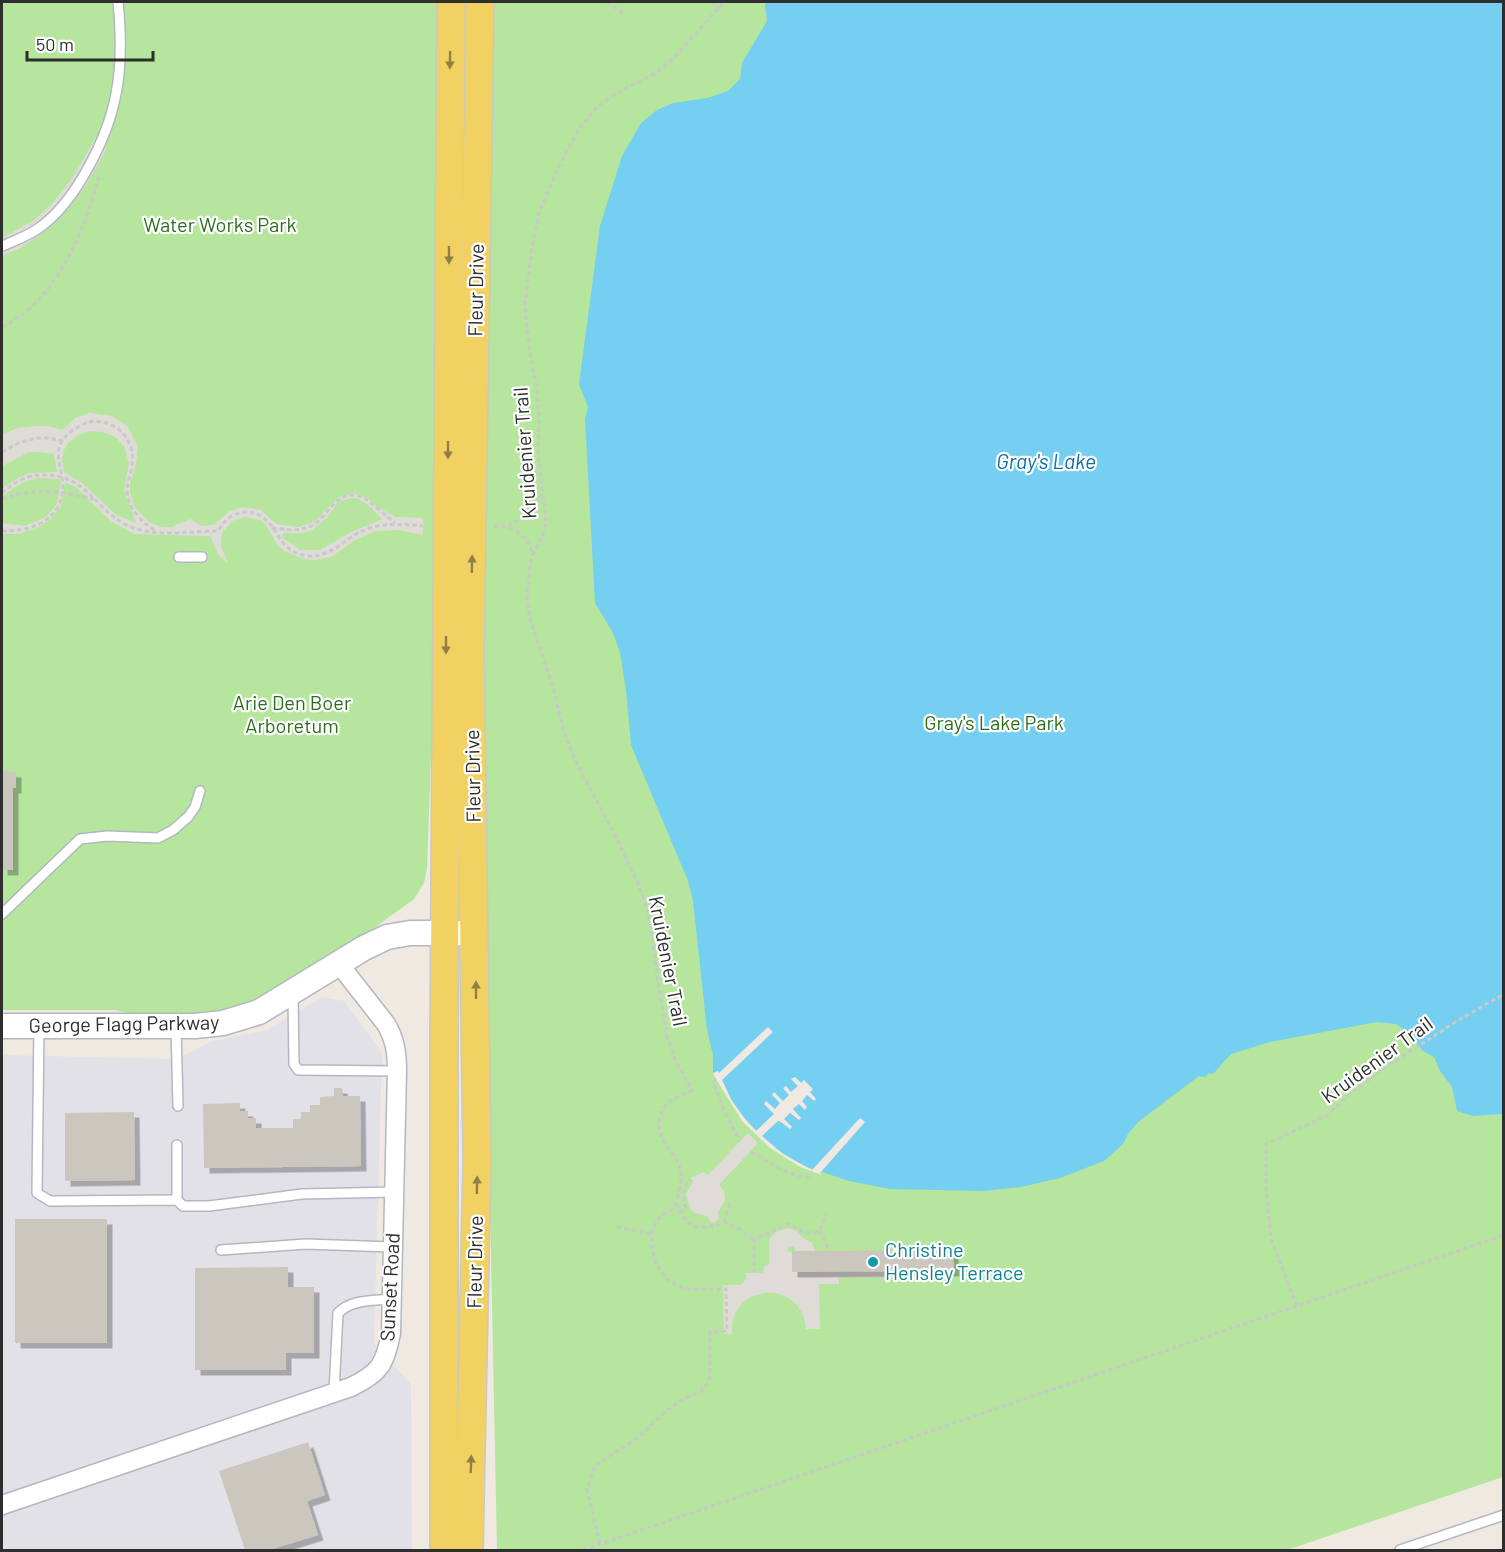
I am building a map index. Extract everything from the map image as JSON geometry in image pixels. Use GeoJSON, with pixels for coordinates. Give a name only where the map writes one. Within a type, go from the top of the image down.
{"type":"FeatureCollection","features":[{"type":"Feature","properties":{"kind":"main road","name":"Fleur Drive"},"geometry":{"type":"LineString","coordinates":[[451,2],[444,933],[453,1534],[469,1551]]}},
{"type":"Feature","properties":{"kind":"main road","name":"Fleur Drive"},"geometry":{"type":"LineString","coordinates":[[453,1534],[477,1160],[476,933],[470,654],[480,2]]}},
{"type":"Feature","properties":{"kind":"street","name":"George Flagg Parkway"},"geometry":{"type":"LineString","coordinates":[[2,1026],[176,1026],[223,1023],[259,1012],[364,948],[387,937],[410,933],[476,933]]}},
{"type":"Feature","properties":{"kind":"street","name":"Sunset Road"},"geometry":{"type":"LineString","coordinates":[[2,1505],[334,1392],[369,1378],[380,1367],[387,1352],[391,1333],[397,1071],[395,1047],[392,1034],[339,964]]}},
{"type":"Feature","properties":{"kind":"lane"},"geometry":{"type":"LineString","coordinates":[[2,246],[40,227],[62,205],[81,180],[102,141],[117,93],[120,24],[118,2]]}},
{"type":"Feature","properties":{"kind":"lane"},"geometry":{"type":"LineString","coordinates":[[179,557],[202,557]]}},
{"type":"Feature","properties":{"kind":"lane"},"geometry":{"type":"LineString","coordinates":[[2,914],[80,838],[107,836],[158,838],[173,830],[188,817],[195,807],[200,791]]}},
{"type":"Feature","properties":{"kind":"lane"},"geometry":{"type":"LineString","coordinates":[[293,992],[293,1052],[294,1064],[298,1070],[397,1071]]}},
{"type":"Feature","properties":{"kind":"lane"},"geometry":{"type":"LineString","coordinates":[[39,1026],[37,1193],[50,1201],[177,1200]]}},
{"type":"Feature","properties":{"kind":"lane"},"geometry":{"type":"LineString","coordinates":[[176,1026],[178,1106]]}},
{"type":"Feature","properties":{"kind":"lane"},"geometry":{"type":"LineString","coordinates":[[177,1145],[177,1200],[183,1206],[209,1206],[303,1194],[394,1192]]}},
{"type":"Feature","properties":{"kind":"lane"},"geometry":{"type":"LineString","coordinates":[[221,1250],[306,1244],[392,1247]]}},
{"type":"Feature","properties":{"kind":"lane"},"geometry":{"type":"LineString","coordinates":[[334,1392],[338,1313],[345,1306],[354,1303],[391,1299]]}},
{"type":"Feature","properties":{"kind":"lane"},"geometry":{"type":"LineString","coordinates":[[1400,1551],[1503,1515]]}},
{"type":"Feature","properties":{"kind":"path"},"geometry":{"type":"LineString","coordinates":[[607,2],[623,13]]}},
{"type":"Feature","properties":{"kind":"path"},"geometry":{"type":"LineString","coordinates":[[712,2],[719,8]]}},
{"type":"Feature","properties":{"kind":"path","name":"Kruidenier Trail"},"geometry":{"type":"LineString","coordinates":[[676,1203],[681,1181],[678,1159],[659,1135],[658,1125],[661,1111],[667,1104],[692,1090],[676,1062],[666,1033],[648,912],[638,883],[576,762],[564,732],[553,687],[527,606],[528,579],[533,554],[540,544],[546,522],[538,453],[539,419],[536,386],[529,348],[525,305],[532,247],[540,210],[579,129],[598,106],[615,94],[654,74],[674,58],[724,2]]}},
{"type":"Feature","properties":{"kind":"path"},"geometry":{"type":"LineString","coordinates":[[2,327],[26,311],[44,294],[57,276],[71,252],[88,211],[101,170]]}},
{"type":"Feature","properties":{"kind":"path"},"geometry":{"type":"LineString","coordinates":[[2,530],[22,531],[48,519],[58,507],[62,492],[59,459],[62,441],[73,430],[87,422],[101,422],[115,426],[129,442],[133,452],[133,464],[127,484],[128,499],[132,508],[148,527],[163,532]]}},
{"type":"Feature","properties":{"kind":"path"},"geometry":{"type":"LineString","coordinates":[[2,452],[30,438],[41,437],[62,441]]}},
{"type":"Feature","properties":{"kind":"path"},"geometry":{"type":"LineString","coordinates":[[2,493],[16,483],[34,475],[62,476],[73,481],[96,499],[114,518],[140,530],[163,532],[218,531],[228,518],[243,512],[259,515],[265,519],[284,545],[309,556],[328,553],[367,529],[396,524],[423,526]]}},
{"type":"Feature","properties":{"kind":"path"},"geometry":{"type":"LineString","coordinates":[[2,499],[30,491],[62,492],[96,499]]}},
{"type":"Feature","properties":{"kind":"path"},"geometry":{"type":"LineString","coordinates":[[494,526],[508,526],[527,515],[543,494]]}},
{"type":"Feature","properties":{"kind":"path"},"geometry":{"type":"LineString","coordinates":[[272,528],[303,530],[311,527],[318,523],[339,499],[353,496],[366,500],[396,524]]}},
{"type":"Feature","properties":{"kind":"path"},"geometry":{"type":"LineString","coordinates":[[508,526],[523,536],[530,544],[533,554]]}},
{"type":"Feature","properties":{"kind":"path","name":"Kruidenier Trail"},"geometry":{"type":"LineString","coordinates":[[1297,1306],[1271,1239],[1266,1188],[1266,1144],[1326,1116],[1383,1069],[1503,994]]}},
{"type":"Feature","properties":{"kind":"path"},"geometry":{"type":"LineString","coordinates":[[716,1079],[713,1082],[716,1093],[740,1141]]}},
{"type":"Feature","properties":{"kind":"path"},"geometry":{"type":"LineString","coordinates":[[750,1152],[800,1177],[813,1178]]}},
{"type":"Feature","properties":{"kind":"path"},"geometry":{"type":"LineString","coordinates":[[680,1213],[686,1208],[683,1195],[686,1184],[691,1179]]}},
{"type":"Feature","properties":{"kind":"path"},"geometry":{"type":"LineString","coordinates":[[724,1222],[730,1202]]}},
{"type":"Feature","properties":{"kind":"path"},"geometry":{"type":"LineString","coordinates":[[600,1544],[587,1489],[595,1466],[639,1437],[667,1410],[701,1391],[708,1383],[710,1371],[710,1332],[727,1331],[726,1289],[683,1288],[674,1284],[655,1262],[654,1234],[658,1218],[676,1203],[680,1213],[691,1224],[699,1228],[709,1228],[724,1222],[742,1230],[754,1241],[754,1273]]}},
{"type":"Feature","properties":{"kind":"path"},"geometry":{"type":"LineString","coordinates":[[819,1231],[827,1214]]}},
{"type":"Feature","properties":{"kind":"path"},"geometry":{"type":"LineString","coordinates":[[754,1241],[784,1224],[807,1234],[819,1231]]}},
{"type":"Feature","properties":{"kind":"path"},"geometry":{"type":"LineString","coordinates":[[617,1227],[654,1234]]}},
{"type":"Feature","properties":{"kind":"path"},"geometry":{"type":"LineString","coordinates":[[819,1231],[827,1245],[827,1251]]}},
{"type":"Feature","properties":{"kind":"path"},"geometry":{"type":"LineString","coordinates":[[583,1551],[1503,1235]]}},
{"type":"Feature","properties":{"kind":"shaded area"},"geometry":{"type":"Polygon","coordinates":[[[113,108],[105,152],[85,187],[63,215],[43,233],[20,248],[2,256],[2,238],[34,220],[53,203],[73,177],[113,108]]]}},
{"type":"Feature","properties":{"kind":"shaded area"},"geometry":{"type":"Polygon","coordinates":[[[89,413],[112,416],[128,427],[138,447],[130,483],[134,506],[149,522],[161,527],[172,527],[190,519],[202,526],[214,525],[228,512],[243,507],[261,510],[275,523],[299,527],[315,521],[339,497],[354,493],[367,498],[377,507],[396,517],[423,518],[423,535],[398,530],[376,531],[355,540],[331,557],[315,560],[304,559],[284,551],[260,520],[246,517],[232,521],[222,533],[221,546],[228,564],[218,554],[210,536],[134,534],[111,521],[77,488],[65,482],[61,506],[50,520],[39,527],[18,534],[2,534],[2,523],[25,526],[46,517],[56,505],[61,481],[38,478],[13,488],[2,497],[2,489],[29,473],[57,472],[54,454],[41,452],[29,452],[2,466],[2,435],[17,428],[34,426],[48,426],[62,430],[75,418],[89,413]],[[90,431],[78,435],[68,443],[63,452],[64,472],[82,483],[116,515],[136,523],[124,490],[129,463],[124,446],[114,436],[90,431]],[[357,498],[338,502],[326,519],[312,530],[303,533],[283,533],[282,537],[300,550],[320,550],[353,531],[381,520],[367,504],[357,498]]]}},
{"type":"Feature","properties":{"kind":"shaded area"},"geometry":{"type":"Polygon","coordinates":[[[321,997],[344,1001],[382,1052],[374,1343],[411,1384],[412,1550],[2,1550],[2,1055],[177,1059],[213,1041],[267,1030],[321,997]]]}},
{"type":"Feature","properties":{"kind":"shaded area"},"geometry":{"type":"Polygon","coordinates":[[[748,1133],[758,1143],[719,1185],[724,1191],[725,1200],[718,1212],[719,1219],[711,1222],[707,1216],[695,1213],[690,1208],[686,1194],[693,1182],[690,1178],[704,1172],[708,1175],[748,1133]]]}},
{"type":"Feature","properties":{"kind":"shaded area"},"geometry":{"type":"Polygon","coordinates":[[[788,1228],[797,1231],[812,1243],[815,1251],[796,1251],[794,1246],[789,1246],[787,1251],[792,1253],[792,1272],[954,1271],[954,1277],[839,1278],[839,1284],[819,1284],[820,1329],[806,1329],[804,1316],[797,1305],[787,1297],[776,1293],[765,1293],[743,1302],[732,1322],[732,1334],[724,1334],[723,1285],[740,1285],[746,1279],[746,1273],[762,1273],[765,1266],[769,1264],[769,1239],[776,1232],[788,1228]]]}},
{"type":"Feature","properties":{"kind":"green space","name":"Water Works Park"},"geometry":{"type":"Polygon","coordinates":[[[2,2],[441,2],[436,717],[431,755],[427,868],[424,883],[414,899],[293,987],[212,1018],[134,1015],[116,1010],[2,1010],[2,2]]]}},
{"type":"Feature","properties":{"kind":"green space","name":"Gray's Lake"},"geometry":{"type":"Polygon","coordinates":[[[491,2],[1503,2],[1503,1477],[1287,1550],[497,1550],[485,963],[485,483],[491,2]]]}},
{"type":"Feature","properties":{"kind":"water","name":"Gray's Lake"},"geometry":{"type":"Polygon","coordinates":[[[766,2],[1503,2],[1503,1114],[1473,1116],[1457,1111],[1452,1087],[1440,1071],[1434,1057],[1423,1051],[1409,1033],[1396,1024],[1377,1022],[1270,1042],[1231,1054],[1214,1073],[1205,1077],[1199,1076],[1138,1122],[1123,1144],[1104,1161],[1060,1178],[1021,1187],[983,1191],[890,1189],[849,1181],[801,1165],[772,1146],[745,1119],[713,1073],[713,1055],[707,1030],[693,901],[688,881],[631,745],[620,652],[612,631],[595,603],[585,419],[588,407],[579,384],[600,226],[622,156],[641,123],[657,110],[673,103],[707,98],[728,91],[740,79],[742,63],[767,21],[766,2]]]}},
{"type":"Feature","properties":{"kind":"pier"},"geometry":{"type":"Polygon","coordinates":[[[768,1027],[773,1032],[722,1080],[732,1101],[756,1131],[774,1114],[764,1104],[766,1101],[775,1109],[780,1103],[772,1095],[774,1092],[783,1101],[789,1095],[783,1088],[786,1086],[791,1092],[798,1086],[791,1079],[795,1077],[801,1083],[804,1080],[813,1089],[810,1092],[816,1099],[814,1101],[807,1095],[802,1101],[807,1107],[805,1110],[799,1104],[793,1109],[801,1118],[799,1120],[790,1113],[784,1119],[792,1127],[790,1129],[778,1121],[762,1136],[783,1154],[812,1170],[860,1118],[865,1122],[820,1173],[822,1175],[800,1167],[770,1148],[742,1121],[713,1073],[718,1071],[719,1073],[768,1027]]]}},
{"type":"Feature","properties":{"kind":"building"},"geometry":{"type":"Polygon","coordinates":[[[2,771],[16,772],[16,788],[13,788],[13,870],[2,870],[2,771]]]}},
{"type":"Feature","properties":{"kind":"building"},"geometry":{"type":"Polygon","coordinates":[[[334,1088],[342,1088],[343,1096],[360,1096],[361,1166],[204,1168],[203,1104],[240,1103],[240,1111],[248,1111],[248,1118],[256,1118],[256,1128],[293,1128],[293,1119],[301,1119],[301,1112],[310,1112],[310,1105],[320,1105],[320,1097],[334,1096],[334,1088]]]}},
{"type":"Feature","properties":{"kind":"building"},"geometry":{"type":"Polygon","coordinates":[[[134,1112],[135,1180],[65,1181],[65,1113],[134,1112]]]}},
{"type":"Feature","properties":{"kind":"building"},"geometry":{"type":"Polygon","coordinates":[[[15,1219],[107,1219],[107,1343],[15,1343],[15,1219]]]}},
{"type":"Feature","properties":{"kind":"building","name":"Christine Hensley Terrace"},"geometry":{"type":"Polygon","coordinates":[[[953,1250],[954,1271],[792,1272],[792,1251],[953,1250]]]}},
{"type":"Feature","properties":{"kind":"building"},"geometry":{"type":"Polygon","coordinates":[[[288,1267],[288,1287],[314,1287],[314,1353],[286,1353],[286,1370],[195,1370],[195,1268],[288,1267]]]}},
{"type":"Feature","properties":{"kind":"building"},"geometry":{"type":"Polygon","coordinates":[[[308,1442],[325,1495],[307,1501],[318,1535],[269,1550],[245,1550],[219,1471],[308,1442]]]}},
{"type":"Feature","properties":{"kind":"place","name":"Christine Hensley Terrace"},"geometry":{"type":"Point","coordinates":[873,1262]}},
{"type":"Feature","properties":{"kind":"park label","name":"Arie Den Boer Arboretum"},"geometry":{"type":"Point","coordinates":[292,714]}},
{"type":"Feature","properties":{"kind":"park label","name":"Gray's Lake Park"},"geometry":{"type":"Point","coordinates":[994,723]}}]}
